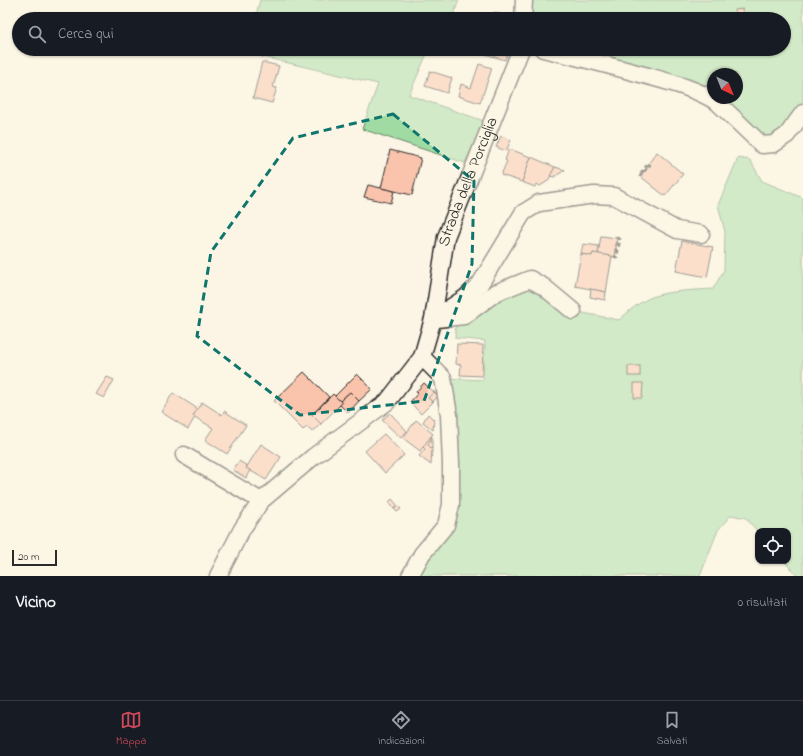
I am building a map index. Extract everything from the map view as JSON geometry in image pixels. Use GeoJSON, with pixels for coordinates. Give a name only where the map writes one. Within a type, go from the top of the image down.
{"type":"FeatureCollection","features":[{"type":"Feature","properties":{"kind":"street"},"geometry":{"type":"LineString","coordinates":[[523,12],[524,0]]}},
{"type":"Feature","properties":{"kind":"street","name":"Strada della Porciglia"},"geometry":{"type":"LineString","coordinates":[[218,576],[242,529],[262,501],[313,457],[387,402],[422,357],[433,319],[446,237],[518,56]]}},
{"type":"Feature","properties":{"kind":"street"},"geometry":{"type":"LineString","coordinates":[[575,56],[684,87],[710,98],[717,102],[762,145],[774,144],[787,135],[803,113]]}},
{"type":"Feature","properties":{"kind":"street"},"geometry":{"type":"LineString","coordinates":[[433,319],[465,298],[480,284],[523,213],[539,203],[594,195],[614,196],[677,230],[701,234]]}},
{"type":"Feature","properties":{"kind":"street"},"geometry":{"type":"LineString","coordinates":[[433,319],[464,316],[495,293],[530,279],[544,287],[573,311]]}},
{"type":"Feature","properties":{"kind":"street"},"geometry":{"type":"LineString","coordinates":[[410,576],[422,554],[446,525],[451,504],[449,415],[443,378],[422,357]]}},
{"type":"Feature","properties":{"kind":"street"},"geometry":{"type":"LineString","coordinates":[[184,455],[262,501]]}},
{"type":"Feature","properties":{"kind":"path"},"geometry":{"type":"LineString","coordinates":[[648,164],[650,165],[640,176],[639,175],[648,164]]}},
{"type":"Feature","properties":{"kind":"path"},"geometry":{"type":"LineString","coordinates":[[617,238],[620,239],[617,257],[615,257],[617,238]]}},
{"type":"Feature","properties":{"kind":"highlighted area"},"geometry":{"type":"Polygon","coordinates":[[[393,114],[474,181],[472,264],[424,401],[300,415],[197,336],[211,252],[293,138],[393,114]]]}},
{"type":"Feature","properties":{"kind":"green space"},"geometry":{"type":"Polygon","coordinates":[[[260,0],[459,0],[455,12],[257,12],[260,0]]]}},
{"type":"Feature","properties":{"kind":"green space"},"geometry":{"type":"Polygon","coordinates":[[[524,0],[803,0],[803,113],[774,144],[720,104],[743,104],[743,68],[707,68],[707,99],[566,56],[791,56],[791,12],[523,12],[524,0]]]}},
{"type":"Feature","properties":{"kind":"green space"},"geometry":{"type":"Polygon","coordinates":[[[259,56],[426,56],[409,95],[484,121],[465,163],[362,129],[378,84],[259,56]]]}},
{"type":"Feature","properties":{"kind":"green space"},"geometry":{"type":"Polygon","coordinates":[[[738,158],[750,160],[762,181],[803,198],[803,576],[797,576],[787,564],[791,564],[791,528],[755,528],[746,518],[731,515],[718,530],[700,576],[410,576],[446,525],[443,378],[483,380],[485,341],[455,338],[456,317],[530,279],[573,311],[619,320],[638,304],[658,295],[681,291],[713,289],[724,270],[725,232],[718,205],[738,158]]]}},
{"type":"Feature","properties":{"kind":"building"},"geometry":{"type":"Polygon","coordinates":[[[743,9],[743,12],[735,12],[735,10],[743,9]]]}},
{"type":"Feature","properties":{"kind":"building"},"geometry":{"type":"Polygon","coordinates":[[[492,56],[506,56],[505,60],[492,56]]]}},
{"type":"Feature","properties":{"kind":"building"},"geometry":{"type":"Polygon","coordinates":[[[262,62],[279,66],[273,87],[277,88],[272,103],[253,98],[262,62]]]}},
{"type":"Feature","properties":{"kind":"building"},"geometry":{"type":"Polygon","coordinates":[[[479,64],[492,68],[480,103],[458,96],[461,84],[471,88],[479,64]]]}},
{"type":"Feature","properties":{"kind":"building"},"geometry":{"type":"Polygon","coordinates":[[[430,71],[452,78],[447,93],[425,86],[430,71]]]}},
{"type":"Feature","properties":{"kind":"building"},"geometry":{"type":"Polygon","coordinates":[[[501,136],[511,140],[506,151],[496,147],[501,136]]]}},
{"type":"Feature","properties":{"kind":"building"},"geometry":{"type":"Polygon","coordinates":[[[509,149],[531,157],[522,182],[501,175],[507,161],[505,160],[509,149]]]}},
{"type":"Feature","properties":{"kind":"building"},"geometry":{"type":"Polygon","coordinates":[[[390,150],[421,158],[412,195],[381,188],[390,150]]]}},
{"type":"Feature","properties":{"kind":"building"},"geometry":{"type":"Polygon","coordinates":[[[657,152],[683,174],[665,196],[640,176],[650,165],[648,164],[657,152]]]}},
{"type":"Feature","properties":{"kind":"building"},"geometry":{"type":"Polygon","coordinates":[[[531,157],[555,167],[548,181],[540,186],[537,184],[535,187],[522,182],[531,157]]]}},
{"type":"Feature","properties":{"kind":"building"},"geometry":{"type":"Polygon","coordinates":[[[555,167],[565,170],[554,177],[550,176],[555,167]]]}},
{"type":"Feature","properties":{"kind":"building"},"geometry":{"type":"Polygon","coordinates":[[[368,185],[394,191],[391,203],[364,197],[368,185]]]}},
{"type":"Feature","properties":{"kind":"building"},"geometry":{"type":"Polygon","coordinates":[[[601,236],[617,238],[615,257],[598,254],[601,236]]]}},
{"type":"Feature","properties":{"kind":"building"},"geometry":{"type":"Polygon","coordinates":[[[682,241],[713,247],[707,277],[676,271],[682,241]]]}},
{"type":"Feature","properties":{"kind":"building"},"geometry":{"type":"Polygon","coordinates":[[[583,244],[599,246],[598,254],[593,253],[592,256],[581,254],[583,244]]]}},
{"type":"Feature","properties":{"kind":"building"},"geometry":{"type":"Polygon","coordinates":[[[593,253],[612,256],[606,292],[575,286],[581,254],[592,256],[593,253]]]}},
{"type":"Feature","properties":{"kind":"building"},"geometry":{"type":"Polygon","coordinates":[[[591,289],[606,292],[605,300],[590,297],[591,289]]]}},
{"type":"Feature","properties":{"kind":"building"},"geometry":{"type":"Polygon","coordinates":[[[457,344],[483,345],[482,376],[460,375],[461,365],[456,364],[457,344]]]}},
{"type":"Feature","properties":{"kind":"building"},"geometry":{"type":"Polygon","coordinates":[[[628,366],[640,366],[640,376],[628,376],[628,366]]]}},
{"type":"Feature","properties":{"kind":"building"},"geometry":{"type":"Polygon","coordinates":[[[304,372],[329,397],[312,415],[321,424],[312,432],[307,427],[303,430],[274,401],[304,372]]]}},
{"type":"Feature","properties":{"kind":"building"},"geometry":{"type":"Polygon","coordinates":[[[357,374],[372,389],[359,401],[350,392],[340,401],[335,396],[357,374]]]}},
{"type":"Feature","properties":{"kind":"building"},"geometry":{"type":"Polygon","coordinates":[[[107,377],[114,380],[104,398],[96,394],[107,377]]]}},
{"type":"Feature","properties":{"kind":"building"},"geometry":{"type":"Polygon","coordinates":[[[424,383],[434,392],[428,398],[433,402],[421,414],[410,402],[424,383]]]}},
{"type":"Feature","properties":{"kind":"building"},"geometry":{"type":"Polygon","coordinates":[[[634,383],[643,383],[642,398],[634,398],[634,383]]]}},
{"type":"Feature","properties":{"kind":"building"},"geometry":{"type":"Polygon","coordinates":[[[350,392],[359,401],[348,413],[340,405],[342,403],[340,401],[350,392]]]}},
{"type":"Feature","properties":{"kind":"building"},"geometry":{"type":"Polygon","coordinates":[[[434,392],[438,396],[433,402],[428,398],[434,392]]]}},
{"type":"Feature","properties":{"kind":"building"},"geometry":{"type":"Polygon","coordinates":[[[173,393],[198,409],[193,416],[195,417],[188,429],[161,412],[173,393]]]}},
{"type":"Feature","properties":{"kind":"building"},"geometry":{"type":"Polygon","coordinates":[[[333,394],[342,403],[321,424],[312,415],[333,394]]]}},
{"type":"Feature","properties":{"kind":"building"},"geometry":{"type":"Polygon","coordinates":[[[202,402],[222,415],[224,411],[246,425],[227,454],[205,440],[213,428],[193,416],[202,402]]]}},
{"type":"Feature","properties":{"kind":"building"},"geometry":{"type":"Polygon","coordinates":[[[390,413],[407,431],[401,438],[382,420],[390,413]]]}},
{"type":"Feature","properties":{"kind":"building"},"geometry":{"type":"Polygon","coordinates":[[[428,414],[434,420],[433,430],[423,422],[428,414]]]}},
{"type":"Feature","properties":{"kind":"building"},"geometry":{"type":"Polygon","coordinates":[[[416,420],[433,434],[420,451],[403,438],[416,420]]]}},
{"type":"Feature","properties":{"kind":"building"},"geometry":{"type":"Polygon","coordinates":[[[384,434],[404,455],[385,473],[365,451],[384,434]]]}},
{"type":"Feature","properties":{"kind":"building"},"geometry":{"type":"Polygon","coordinates":[[[431,436],[432,437],[428,445],[432,449],[431,465],[419,456],[425,449],[423,447],[431,436]]]}},
{"type":"Feature","properties":{"kind":"building"},"geometry":{"type":"Polygon","coordinates":[[[432,437],[432,449],[428,445],[432,437]]]}},
{"type":"Feature","properties":{"kind":"building"},"geometry":{"type":"Polygon","coordinates":[[[261,444],[281,457],[266,480],[246,468],[261,444]]]}},
{"type":"Feature","properties":{"kind":"building"},"geometry":{"type":"Polygon","coordinates":[[[239,461],[250,470],[246,478],[233,470],[239,461]]]}},
{"type":"Feature","properties":{"kind":"building"},"geometry":{"type":"Polygon","coordinates":[[[392,499],[398,506],[394,509],[389,502],[392,499]]]}},
{"type":"Feature","properties":{"kind":"building"},"geometry":{"type":"Polygon","coordinates":[[[398,506],[401,509],[397,512],[394,509],[398,506]]]}}]}
